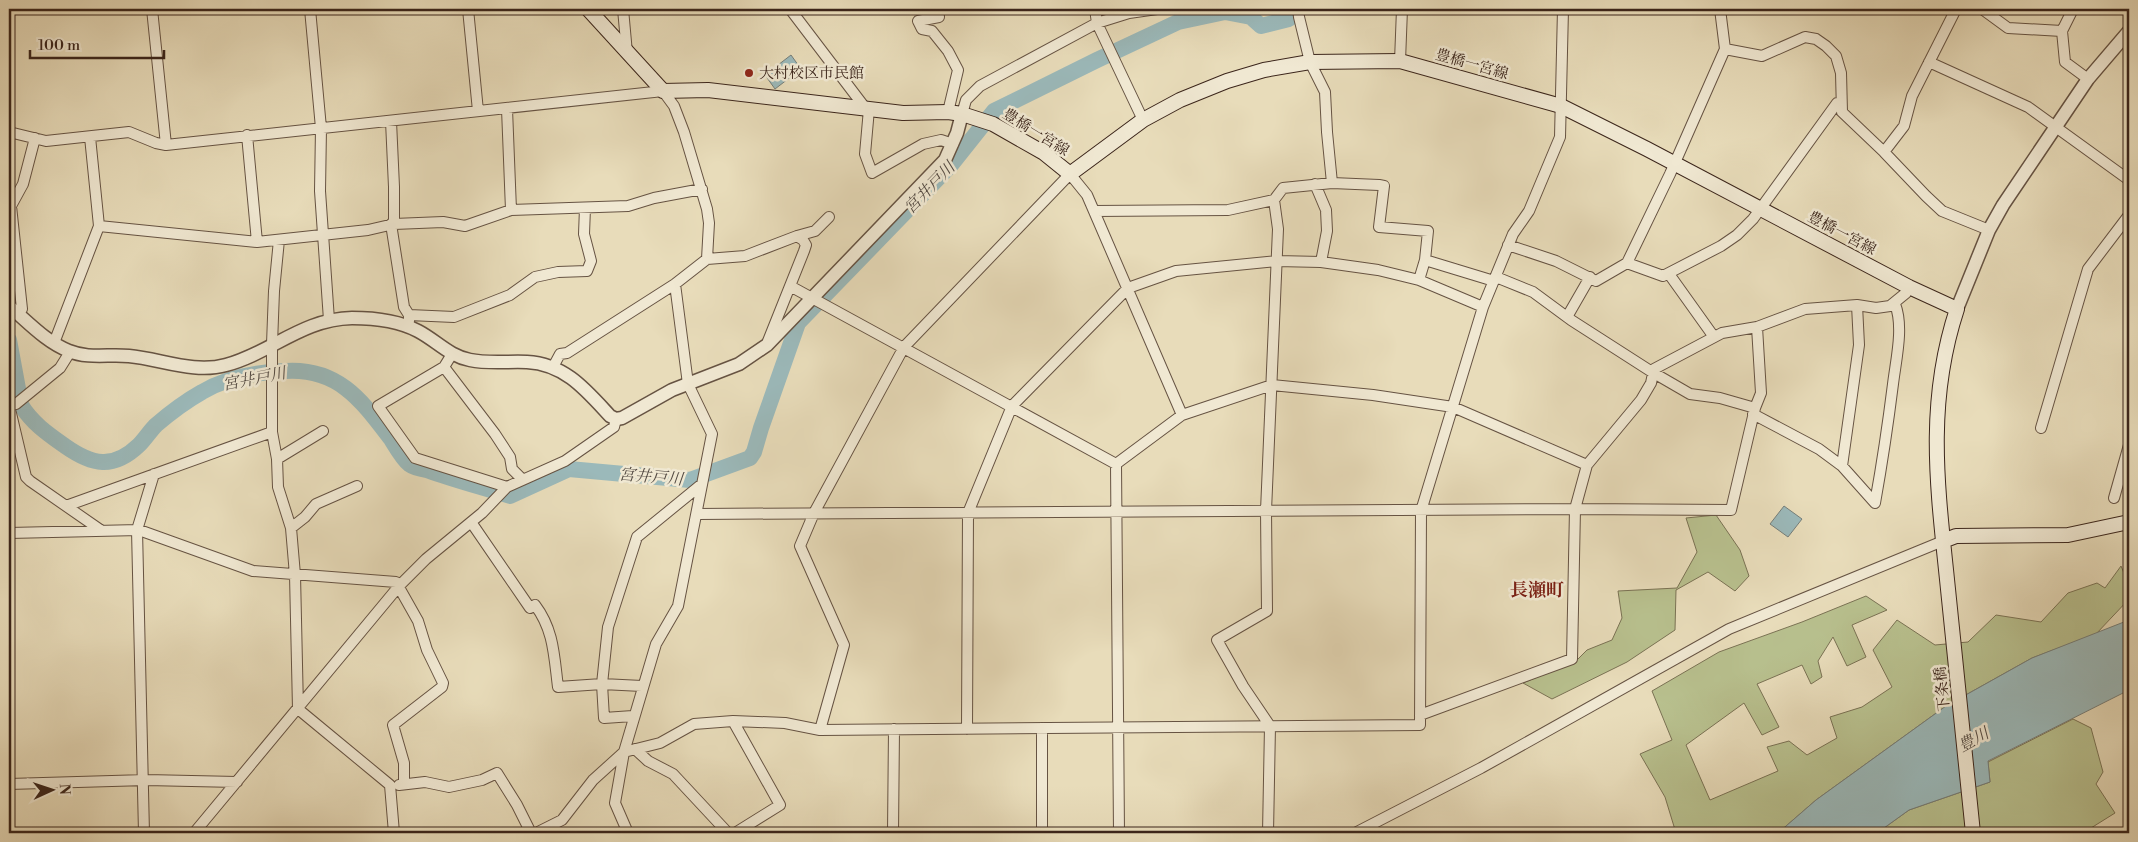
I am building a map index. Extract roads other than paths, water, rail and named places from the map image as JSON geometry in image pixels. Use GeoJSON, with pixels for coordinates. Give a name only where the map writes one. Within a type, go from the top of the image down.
{"type":"FeatureCollection","features":[{"type":"Feature","properties":{"kind":"main road"},"geometry":{"type":"LineString","coordinates":[[588,9],[663,91]]}},
{"type":"Feature","properties":{"kind":"main road","name":"豊橋一宮線"},"geometry":{"type":"LineString","coordinates":[[663,91],[708,90],[903,113],[948,112],[962,114],[994,124],[1044,153],[1070,174],[1143,120],[1180,100],[1227,82],[1264,70],[1310,62],[1400,61],[1561,106],[1909,287],[1957,309]]}},
{"type":"Feature","properties":{"kind":"main road"},"geometry":{"type":"LineString","coordinates":[[1957,309],[1944,354],[1936,411],[1936,472],[1943,542],[1956,536],[2068,536],[2129,522]]}},
{"type":"Feature","properties":{"kind":"main road","name":"下条橋"},"geometry":{"type":"LineString","coordinates":[[1943,542],[1973,833]]}},
{"type":"Feature","properties":{"kind":"street"},"geometry":{"type":"LineString","coordinates":[[152,9],[166,145]]}},
{"type":"Feature","properties":{"kind":"street"},"geometry":{"type":"LineString","coordinates":[[310,9],[321,128],[320,191],[329,320]]}},
{"type":"Feature","properties":{"kind":"street"},"geometry":{"type":"LineString","coordinates":[[468,9],[478,112]]}},
{"type":"Feature","properties":{"kind":"street"},"geometry":{"type":"LineString","coordinates":[[624,9],[628,54]]}},
{"type":"Feature","properties":{"kind":"street"},"geometry":{"type":"LineString","coordinates":[[790,9],[868,109],[865,154],[872,173],[923,144],[940,140],[953,144]]}},
{"type":"Feature","properties":{"kind":"street"},"geometry":{"type":"LineString","coordinates":[[938,9],[939,17],[918,21],[922,29],[932,31],[948,51],[958,70],[948,112]]}},
{"type":"Feature","properties":{"kind":"street"},"geometry":{"type":"LineString","coordinates":[[1095,9],[1097,23],[1143,120]]}},
{"type":"Feature","properties":{"kind":"street"},"geometry":{"type":"LineString","coordinates":[[391,121],[394,187],[392,224],[404,307],[409,321],[419,332],[463,359],[481,362],[526,362],[553,367],[579,382],[610,416],[616,418],[628,416],[660,396],[740,364],[767,345],[818,300],[944,160],[953,144],[966,100],[980,86],[1097,23],[1129,13],[1156,9]]}},
{"type":"Feature","properties":{"kind":"street"},"geometry":{"type":"LineString","coordinates":[[1298,9],[1310,62],[1326,92],[1326,132],[1332,182]]}},
{"type":"Feature","properties":{"kind":"street"},"geometry":{"type":"LineString","coordinates":[[1400,61],[1402,9]]}},
{"type":"Feature","properties":{"kind":"street"},"geometry":{"type":"LineString","coordinates":[[536,833],[562,820],[593,780],[624,752],[660,743],[694,724],[733,721],[785,723],[820,730],[1420,725],[1421,510],[1483,308],[1508,245],[1513,234],[1529,211],[1560,137],[1563,9]]}},
{"type":"Feature","properties":{"kind":"street"},"geometry":{"type":"LineString","coordinates":[[1508,245],[1556,261],[1596,281],[1626,263],[1675,164],[1725,49],[1720,9]]}},
{"type":"Feature","properties":{"kind":"street"},"geometry":{"type":"LineString","coordinates":[[1884,152],[1904,126],[1912,96],[1956,9]]}},
{"type":"Feature","properties":{"kind":"street"},"geometry":{"type":"LineString","coordinates":[[1982,9],[2008,28],[2062,31]]}},
{"type":"Feature","properties":{"kind":"street"},"geometry":{"type":"LineString","coordinates":[[2073,9],[2062,31],[2065,62],[2088,79]]}},
{"type":"Feature","properties":{"kind":"street"},"geometry":{"type":"LineString","coordinates":[[1957,309],[1989,230],[2002,205],[2088,79],[2129,31]]}},
{"type":"Feature","properties":{"kind":"street"},"geometry":{"type":"LineString","coordinates":[[1725,49],[1762,56],[1805,37],[1816,39],[1836,56],[1841,73],[1840,103],[1842,112],[1942,210],[1989,230]]}},
{"type":"Feature","properties":{"kind":"street"},"geometry":{"type":"LineString","coordinates":[[1929,62],[2028,107],[2129,180]]}},
{"type":"Feature","properties":{"kind":"street"},"geometry":{"type":"LineString","coordinates":[[9,132],[46,141],[129,132],[156,144],[166,145],[663,91],[674,106],[702,189],[709,223],[707,259]]}},
{"type":"Feature","properties":{"kind":"street"},"geometry":{"type":"LineString","coordinates":[[1626,263],[1662,276],[1669,274],[1730,240],[1753,220],[1837,104],[1840,103]]}},
{"type":"Feature","properties":{"kind":"street"},"geometry":{"type":"LineString","coordinates":[[507,109],[511,210]]}},
{"type":"Feature","properties":{"kind":"street"},"geometry":{"type":"LineString","coordinates":[[247,135],[257,242]]}},
{"type":"Feature","properties":{"kind":"street"},"geometry":{"type":"LineString","coordinates":[[54,343],[99,226],[90,137]]}},
{"type":"Feature","properties":{"kind":"street"},"geometry":{"type":"LineString","coordinates":[[14,310],[22,309],[11,206],[23,184],[35,138]]}},
{"type":"Feature","properties":{"kind":"street"},"geometry":{"type":"LineString","coordinates":[[820,730],[844,645],[800,546],[814,513],[904,347],[1070,174],[1087,195],[1182,415]]}},
{"type":"Feature","properties":{"kind":"street"},"geometry":{"type":"LineString","coordinates":[[1094,211],[1228,210],[1274,200],[1283,188],[1332,182],[1384,186],[1379,227],[1428,232],[1426,260],[1419,280]]}},
{"type":"Feature","properties":{"kind":"street"},"geometry":{"type":"LineString","coordinates":[[1316,184],[1326,210],[1326,231],[1321,262]]}},
{"type":"Feature","properties":{"kind":"street"},"geometry":{"type":"LineString","coordinates":[[99,226],[257,242],[368,230],[392,224],[443,222],[465,226],[511,210],[628,206],[654,198],[702,189]]}},
{"type":"Feature","properties":{"kind":"street"},"geometry":{"type":"LineString","coordinates":[[1268,833],[1270,726],[1243,686],[1217,640],[1267,611],[1266,511],[1278,229],[1274,200]]}},
{"type":"Feature","properties":{"kind":"street"},"geometry":{"type":"LineString","coordinates":[[14,310],[54,343],[70,352],[90,356],[145,358],[199,368],[227,365],[319,322],[354,318],[401,324],[409,321],[454,317],[510,295],[535,277],[558,272],[586,271],[591,261],[584,234],[585,208]]}},
{"type":"Feature","properties":{"kind":"street"},"geometry":{"type":"LineString","coordinates":[[2041,428],[2088,269],[2129,215]]}},
{"type":"Feature","properties":{"kind":"street"},"geometry":{"type":"LineString","coordinates":[[553,367],[560,354],[567,353],[675,284],[707,259],[745,256],[815,231],[829,217]]}},
{"type":"Feature","properties":{"kind":"street"},"geometry":{"type":"LineString","coordinates":[[767,345],[806,246],[803,240],[797,236]]}},
{"type":"Feature","properties":{"kind":"street"},"geometry":{"type":"LineString","coordinates":[[280,240],[274,291],[272,432],[277,459],[278,488],[290,528],[295,575],[298,709],[390,786],[394,833]]}},
{"type":"Feature","properties":{"kind":"street"},"geometry":{"type":"LineString","coordinates":[[1426,260],[1495,279],[1533,292],[1566,317],[1690,394],[1720,398],[1754,411],[1819,449],[1842,466],[1875,503],[1898,349],[1898,312],[1895,304]]}},
{"type":"Feature","properties":{"kind":"street"},"geometry":{"type":"LineString","coordinates":[[967,729],[968,513],[1012,406],[1128,288],[1176,271],[1277,261],[1321,262],[1378,270],[1419,280],[1483,308]]}},
{"type":"Feature","properties":{"kind":"street"},"geometry":{"type":"LineString","coordinates":[[1669,274],[1714,337]]}},
{"type":"Feature","properties":{"kind":"street"},"geometry":{"type":"LineString","coordinates":[[1566,317],[1590,277]]}},
{"type":"Feature","properties":{"kind":"street"},"geometry":{"type":"LineString","coordinates":[[628,833],[615,803],[624,752],[633,716],[656,644],[678,606],[712,434],[710,425],[688,384],[675,284]]}},
{"type":"Feature","properties":{"kind":"street"},"geometry":{"type":"LineString","coordinates":[[790,286],[1116,464]]}},
{"type":"Feature","properties":{"kind":"street"},"geometry":{"type":"LineString","coordinates":[[1420,715],[1572,659],[1574,509],[1588,465],[1641,400],[1650,384],[1654,369],[1722,334],[1758,327],[1805,309],[1857,306],[1876,308],[1895,304],[1909,287]]}},
{"type":"Feature","properties":{"kind":"street"},"geometry":{"type":"LineString","coordinates":[[1842,466],[1859,346],[1857,306]]}},
{"type":"Feature","properties":{"kind":"street"},"geometry":{"type":"LineString","coordinates":[[697,514],[1574,509],[1731,510],[1754,411],[1761,393],[1758,327]]}},
{"type":"Feature","properties":{"kind":"street"},"geometry":{"type":"LineString","coordinates":[[70,352],[60,368],[11,405],[26,477],[102,531]]}},
{"type":"Feature","properties":{"kind":"street"},"geometry":{"type":"LineString","coordinates":[[452,354],[444,367],[378,406],[415,458],[506,488]]}},
{"type":"Feature","properties":{"kind":"street"},"geometry":{"type":"LineString","coordinates":[[444,367],[496,434],[510,457],[512,469],[522,479]]}},
{"type":"Feature","properties":{"kind":"street"},"geometry":{"type":"LineString","coordinates":[[1116,464],[1182,415],[1272,385],[1373,395],[1453,406],[1588,465]]}},
{"type":"Feature","properties":{"kind":"street"},"geometry":{"type":"LineString","coordinates":[[194,833],[399,586],[426,559],[471,522],[506,488],[522,479],[565,461],[614,427],[616,418]]}},
{"type":"Feature","properties":{"kind":"street"},"geometry":{"type":"LineString","coordinates":[[277,459],[323,431]]}},
{"type":"Feature","properties":{"kind":"street"},"geometry":{"type":"LineString","coordinates":[[66,506],[272,432]]}},
{"type":"Feature","properties":{"kind":"street"},"geometry":{"type":"LineString","coordinates":[[2114,498],[2129,445]]}},
{"type":"Feature","properties":{"kind":"street"},"geometry":{"type":"LineString","coordinates":[[1116,464],[1119,833]]}},
{"type":"Feature","properties":{"kind":"street"},"geometry":{"type":"LineString","coordinates":[[144,833],[138,530],[154,474]]}},
{"type":"Feature","properties":{"kind":"street"},"geometry":{"type":"LineString","coordinates":[[633,716],[604,718],[602,684],[608,627],[637,537],[702,482]]}},
{"type":"Feature","properties":{"kind":"street"},"geometry":{"type":"LineString","coordinates":[[290,528],[316,504],[357,486]]}},
{"type":"Feature","properties":{"kind":"street"},"geometry":{"type":"LineString","coordinates":[[471,522],[530,608],[535,605],[545,617],[551,633],[558,687],[602,684],[642,686]]}},
{"type":"Feature","properties":{"kind":"street"},"geometry":{"type":"LineString","coordinates":[[9,533],[138,530],[253,571],[396,582],[418,621],[427,650],[443,683],[442,687],[392,725],[404,764],[404,784]]}},
{"type":"Feature","properties":{"kind":"street"},"geometry":{"type":"LineString","coordinates":[[1355,833],[1481,768],[1729,629],[1943,542]]}},
{"type":"Feature","properties":{"kind":"street"},"geometry":{"type":"LineString","coordinates":[[733,721],[780,805],[736,833]]}},
{"type":"Feature","properties":{"kind":"street"},"geometry":{"type":"LineString","coordinates":[[1042,728],[1042,833]]}},
{"type":"Feature","properties":{"kind":"street"},"geometry":{"type":"LineString","coordinates":[[893,833],[894,729]]}},
{"type":"Feature","properties":{"kind":"street"},"geometry":{"type":"LineString","coordinates":[[635,749],[648,761],[672,774],[728,833]]}},
{"type":"Feature","properties":{"kind":"street"},"geometry":{"type":"LineString","coordinates":[[390,786],[426,782],[449,787],[482,780],[497,774],[517,805],[531,833]]}},
{"type":"Feature","properties":{"kind":"street"},"geometry":{"type":"LineString","coordinates":[[9,784],[142,780],[237,782]]}},
{"type":"Feature","properties":{"kind":"water"},"geometry":{"type":"Polygon","coordinates":[[[791,55],[801,69],[775,89],[765,75],[791,55]]]}},
{"type":"Feature","properties":{"kind":"water"},"geometry":{"type":"Polygon","coordinates":[[[1784,506],[1802,519],[1788,537],[1770,524],[1784,506]]]}},
{"type":"Feature","properties":{"kind":"water","name":"豊川"},"geometry":{"type":"Polygon","coordinates":[[[2129,620],[2129,690],[1988,761],[1990,782],[1909,810],[1877,833],[1778,833],[1816,800],[1946,706],[2032,658],[2129,620]]]}},
{"type":"Feature","properties":{"kind":"waterway","name":"宮井戸川"},"geometry":{"type":"LineString","coordinates":[[9,340],[21,405],[25,411],[41,428],[59,442],[93,461],[111,461],[129,453],[139,445],[156,425],[172,412],[212,387],[243,376],[286,371],[321,375],[335,381],[348,390],[370,412],[404,459],[411,465],[510,496],[569,469],[690,480],[750,458],[754,452],[798,323],[951,165],[994,111],[1178,22],[1225,12],[1251,17],[1261,26],[1289,19]]}},
{"type":"Feature","properties":{"kind":"place","name":"大村校区市民館"},"geometry":{"type":"Point","coordinates":[749,73]}},
{"type":"Feature","properties":{"kind":"district","name":"長瀬町"},"geometry":{"type":"Point","coordinates":[1537,590]}}]}
